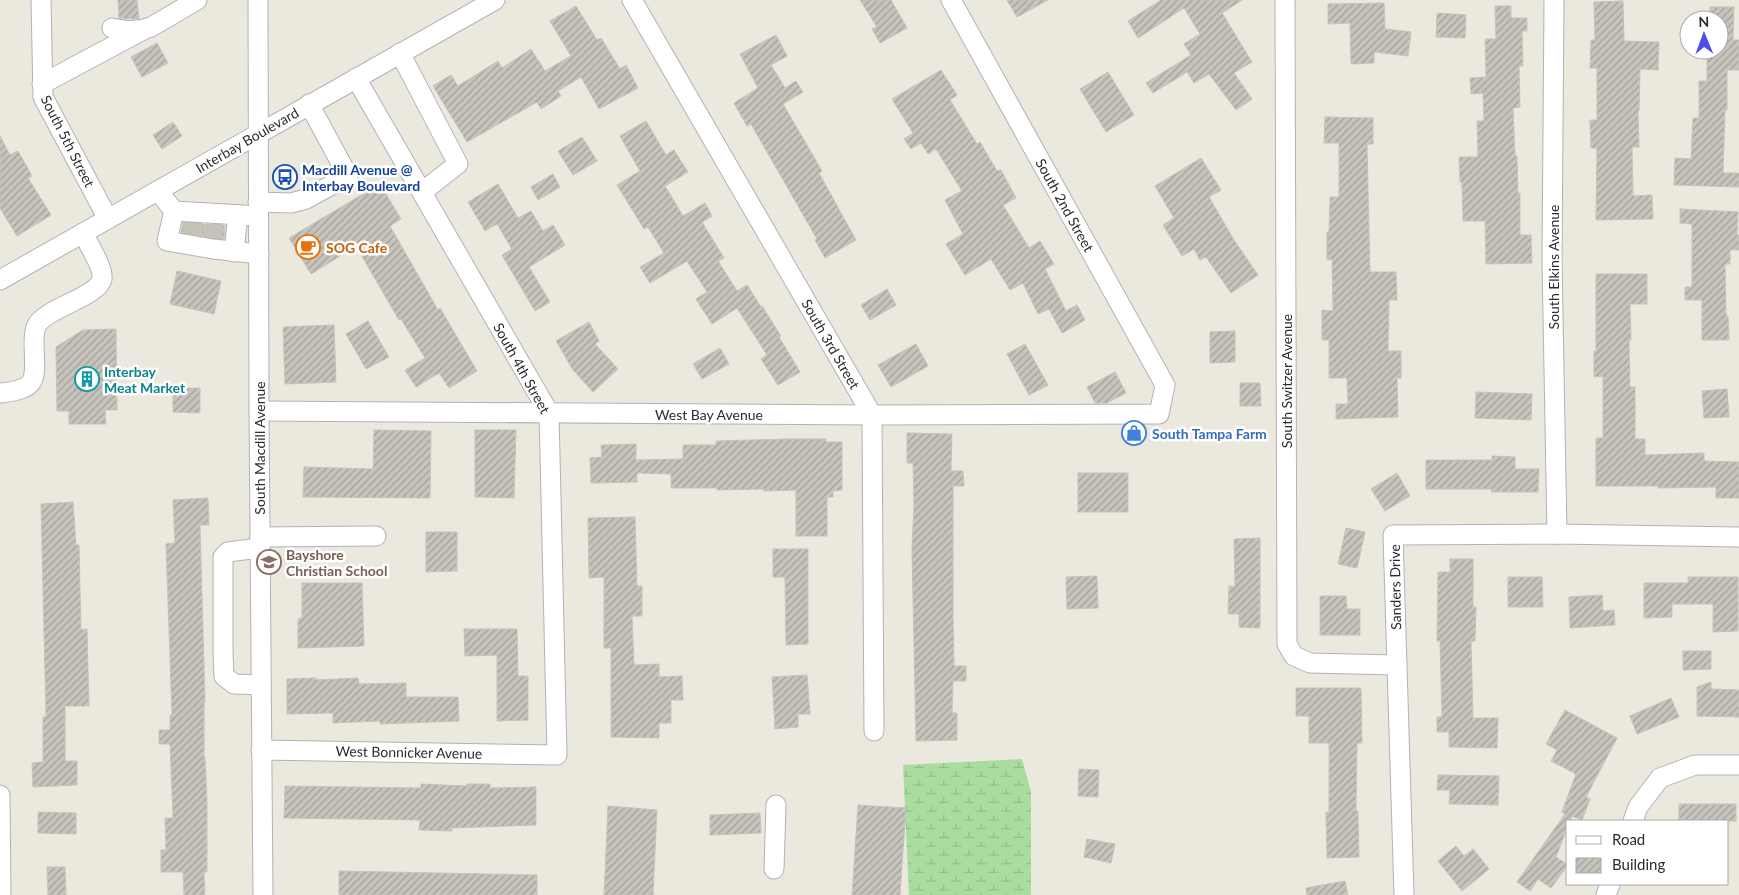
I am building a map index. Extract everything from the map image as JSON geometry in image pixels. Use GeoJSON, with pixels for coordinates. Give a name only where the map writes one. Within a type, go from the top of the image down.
{"type":"FeatureCollection","features":[{"type":"Feature","properties":{"kind":"street","name":"South 5th Street"},"geometry":{"type":"LineString","coordinates":[[41,0],[43,96],[108,219]]}},
{"type":"Feature","properties":{"kind":"street"},"geometry":{"type":"LineString","coordinates":[[42,84],[198,0]]}},
{"type":"Feature","properties":{"kind":"street","name":"South Macdill Avenue"},"geometry":{"type":"LineString","coordinates":[[258,0],[263,895]]}},
{"type":"Feature","properties":{"kind":"street","name":"Interbay Boulevard"},"geometry":{"type":"LineString","coordinates":[[0,280],[495,0]]}},
{"type":"Feature","properties":{"kind":"street","name":"South 3rd Street"},"geometry":{"type":"LineString","coordinates":[[632,0],[872,415],[874,731]]}},
{"type":"Feature","properties":{"kind":"street","name":"South 2nd Street"},"geometry":{"type":"LineString","coordinates":[[951,0],[1165,386],[1159,414]]}},
{"type":"Feature","properties":{"kind":"street","name":"South Switzer Avenue"},"geometry":{"type":"LineString","coordinates":[[1285,0],[1286,644],[1294,656],[1310,663],[1397,665]]}},
{"type":"Feature","properties":{"kind":"street","name":"South Elkins Avenue"},"geometry":{"type":"LineString","coordinates":[[1554,0],[1552,260],[1558,534]]}},
{"type":"Feature","properties":{"kind":"street"},"geometry":{"type":"LineString","coordinates":[[112,28],[134,32],[143,30]]}},
{"type":"Feature","properties":{"kind":"street"},"geometry":{"type":"LineString","coordinates":[[400,53],[458,164],[422,192]]}},
{"type":"Feature","properties":{"kind":"street","name":"South 4th Street"},"geometry":{"type":"LineString","coordinates":[[356,78],[549,413],[557,755]]}},
{"type":"Feature","properties":{"kind":"street"},"geometry":{"type":"LineString","coordinates":[[158,191],[185,214],[213,219],[306,200],[348,176],[309,104]]}},
{"type":"Feature","properties":{"kind":"street"},"geometry":{"type":"LineString","coordinates":[[185,214],[167,241],[193,243],[234,252],[259,254]]}},
{"type":"Feature","properties":{"kind":"street"},"geometry":{"type":"LineString","coordinates":[[234,252],[238,215]]}},
{"type":"Feature","properties":{"kind":"street"},"geometry":{"type":"LineString","coordinates":[[0,392],[19,391],[29,386],[35,374],[34,336],[37,325],[45,318],[97,288],[102,280],[101,269],[83,233]]}},
{"type":"Feature","properties":{"kind":"street","name":"West Bay Avenue"},"geometry":{"type":"LineString","coordinates":[[259,411],[872,415],[1159,414]]}},
{"type":"Feature","properties":{"kind":"street","name":"Sanders Drive"},"geometry":{"type":"LineString","coordinates":[[1404,895],[1394,535],[1558,534],[1739,537]]}},
{"type":"Feature","properties":{"kind":"street"},"geometry":{"type":"LineString","coordinates":[[261,685],[234,684],[224,676],[223,557],[228,552],[260,543],[376,536]]}},
{"type":"Feature","properties":{"kind":"street","name":"West Bonnicker Avenue"},"geometry":{"type":"LineString","coordinates":[[261,750],[557,755]]}},
{"type":"Feature","properties":{"kind":"street"},"geometry":{"type":"LineString","coordinates":[[1633,820],[1638,807],[1660,778],[1695,765],[1739,765]]}},
{"type":"Feature","properties":{"kind":"street"},"geometry":{"type":"LineString","coordinates":[[0,795],[1,895]]}},
{"type":"Feature","properties":{"kind":"street"},"geometry":{"type":"LineString","coordinates":[[770,817],[774,869]]}},
{"type":"Feature","properties":{"kind":"green space"},"geometry":{"type":"Polygon","coordinates":[[[1022,759],[1031,792],[1031,895],[909,895],[903,765],[1022,759]]]}},
{"type":"Feature","properties":{"kind":"building"},"geometry":{"type":"Polygon","coordinates":[[[118,0],[137,0],[139,19],[119,18],[118,0]]]}},
{"type":"Feature","properties":{"kind":"building"},"geometry":{"type":"Polygon","coordinates":[[[860,0],[891,0],[907,28],[880,43],[872,29],[877,27],[860,0]]]}},
{"type":"Feature","properties":{"kind":"building"},"geometry":{"type":"Polygon","coordinates":[[[1007,0],[1048,0],[1017,17],[1007,0]]]}},
{"type":"Feature","properties":{"kind":"building"},"geometry":{"type":"Polygon","coordinates":[[[1161,0],[1242,0],[1222,13],[1252,62],[1234,73],[1252,99],[1236,110],[1209,74],[1194,83],[1187,72],[1153,93],[1146,83],[1191,55],[1184,44],[1200,34],[1184,8],[1138,38],[1128,21],[1161,0]]]}},
{"type":"Feature","properties":{"kind":"building"},"geometry":{"type":"Polygon","coordinates":[[[1623,1],[1624,41],[1659,42],[1658,70],[1640,69],[1639,147],[1632,147],[1633,196],[1652,195],[1653,219],[1596,220],[1597,148],[1591,148],[1590,120],[1597,120],[1597,68],[1590,68],[1591,40],[1595,40],[1594,2],[1623,1]]]}},
{"type":"Feature","properties":{"kind":"building"},"geometry":{"type":"Polygon","coordinates":[[[1384,3],[1385,29],[1411,32],[1408,56],[1374,52],[1374,63],[1351,64],[1350,23],[1328,24],[1328,4],[1384,3]]]}},
{"type":"Feature","properties":{"kind":"building"},"geometry":{"type":"Polygon","coordinates":[[[576,6],[597,40],[601,38],[620,69],[626,65],[638,88],[599,109],[581,77],[558,91],[561,96],[541,109],[537,102],[467,142],[433,86],[451,75],[458,86],[498,61],[502,68],[531,49],[545,71],[571,56],[550,21],[576,6]]]}},
{"type":"Feature","properties":{"kind":"building"},"geometry":{"type":"Polygon","coordinates":[[[1495,6],[1511,6],[1511,18],[1527,18],[1527,31],[1522,31],[1523,66],[1519,66],[1520,107],[1513,108],[1518,193],[1520,193],[1520,235],[1531,235],[1532,263],[1486,264],[1485,221],[1463,221],[1459,157],[1478,157],[1477,121],[1484,121],[1483,93],[1471,94],[1470,78],[1486,77],[1485,39],[1496,39],[1495,6]]]}},
{"type":"Feature","properties":{"kind":"building"},"geometry":{"type":"Polygon","coordinates":[[[1710,7],[1734,7],[1733,40],[1739,40],[1739,70],[1727,70],[1727,110],[1725,110],[1723,173],[1739,173],[1739,187],[1674,185],[1675,158],[1691,159],[1693,118],[1699,118],[1699,81],[1707,81],[1707,60],[1729,60],[1729,10],[1710,10],[1710,7]]]}},
{"type":"Feature","properties":{"kind":"building"},"geometry":{"type":"Polygon","coordinates":[[[1437,13],[1466,15],[1465,38],[1436,37],[1437,13]]]}},
{"type":"Feature","properties":{"kind":"building"},"geometry":{"type":"Polygon","coordinates":[[[776,35],[787,56],[771,65],[785,88],[796,81],[803,92],[783,104],[822,171],[819,173],[856,240],[825,258],[815,240],[817,239],[751,124],[747,126],[734,103],[758,88],[740,54],[776,35]]]}},
{"type":"Feature","properties":{"kind":"building"},"geometry":{"type":"Polygon","coordinates":[[[157,43],[168,63],[142,77],[131,57],[157,43]]]}},
{"type":"Feature","properties":{"kind":"building"},"geometry":{"type":"Polygon","coordinates":[[[941,70],[957,95],[950,100],[977,144],[980,142],[997,171],[1001,170],[1016,198],[1003,205],[1029,248],[1040,241],[1054,264],[1045,269],[1066,311],[1077,305],[1085,320],[1062,333],[1049,309],[1038,314],[1023,283],[1010,290],[991,259],[965,275],[946,244],[963,234],[945,200],[962,191],[936,149],[928,154],[921,143],[911,149],[904,139],[913,133],[892,99],[941,70]]]}},
{"type":"Feature","properties":{"kind":"building"},"geometry":{"type":"Polygon","coordinates":[[[1108,72],[1134,115],[1106,132],[1080,89],[1108,72]]]}},
{"type":"Feature","properties":{"kind":"building"},"geometry":{"type":"Polygon","coordinates":[[[1325,117],[1373,118],[1373,144],[1367,144],[1370,272],[1396,272],[1397,300],[1389,300],[1388,351],[1401,351],[1401,378],[1397,378],[1398,417],[1336,419],[1336,404],[1348,404],[1347,378],[1329,378],[1329,340],[1322,340],[1322,310],[1333,311],[1332,259],[1327,260],[1327,232],[1329,232],[1330,197],[1339,197],[1339,143],[1324,143],[1325,117]]]}},
{"type":"Feature","properties":{"kind":"building"},"geometry":{"type":"Polygon","coordinates":[[[646,121],[666,155],[674,150],[688,172],[665,186],[683,216],[705,203],[712,216],[702,222],[724,258],[718,261],[737,291],[747,285],[781,336],[779,337],[800,372],[778,385],[761,359],[767,355],[737,308],[712,324],[696,299],[707,292],[687,261],[650,283],[640,267],[664,253],[648,227],[644,229],[617,185],[640,171],[620,136],[646,121]]]}},
{"type":"Feature","properties":{"kind":"building"},"geometry":{"type":"Polygon","coordinates":[[[173,122],[182,136],[162,149],[153,135],[173,122]]]}},
{"type":"Feature","properties":{"kind":"building"},"geometry":{"type":"Polygon","coordinates":[[[0,136],[10,155],[18,151],[32,176],[28,178],[51,215],[17,236],[0,208],[0,136]]]}},
{"type":"Feature","properties":{"kind":"building"},"geometry":{"type":"Polygon","coordinates":[[[582,137],[597,161],[573,175],[558,151],[582,137]]]}},
{"type":"Feature","properties":{"kind":"building"},"geometry":{"type":"Polygon","coordinates":[[[1201,158],[1221,190],[1209,197],[1234,240],[1258,275],[1231,293],[1206,257],[1200,260],[1194,249],[1182,256],[1163,225],[1174,218],[1155,186],[1201,158]]]}},
{"type":"Feature","properties":{"kind":"building"},"geometry":{"type":"Polygon","coordinates":[[[553,174],[560,187],[538,200],[531,187],[553,174]]]}},
{"type":"Feature","properties":{"kind":"building"},"geometry":{"type":"Polygon","coordinates":[[[380,184],[401,219],[390,226],[438,310],[440,308],[477,371],[449,388],[439,373],[416,387],[405,370],[425,358],[401,319],[399,320],[356,246],[311,274],[289,238],[380,184]]]}},
{"type":"Feature","properties":{"kind":"building"},"geometry":{"type":"Polygon","coordinates":[[[498,184],[518,218],[531,211],[543,231],[553,225],[565,245],[529,267],[550,302],[535,311],[502,255],[512,249],[497,224],[485,231],[468,202],[498,184]]]}},
{"type":"Feature","properties":{"kind":"building"},"geometry":{"type":"Polygon","coordinates":[[[1680,209],[1738,212],[1737,235],[1739,235],[1739,250],[1730,250],[1730,264],[1725,264],[1726,316],[1728,316],[1729,340],[1702,340],[1702,300],[1685,300],[1685,287],[1692,287],[1692,224],[1680,223],[1680,209]]]}},
{"type":"Feature","properties":{"kind":"building"},"geometry":{"type":"Polygon","coordinates":[[[183,223],[225,226],[224,239],[181,232],[183,223]]]}},
{"type":"Feature","properties":{"kind":"building"},"geometry":{"type":"Polygon","coordinates":[[[177,271],[221,281],[214,314],[170,304],[177,271]]]}},
{"type":"Feature","properties":{"kind":"building"},"geometry":{"type":"Polygon","coordinates":[[[1596,274],[1647,274],[1647,304],[1630,304],[1631,340],[1629,340],[1630,387],[1635,387],[1635,439],[1645,439],[1645,455],[1704,453],[1704,461],[1739,462],[1739,498],[1716,498],[1716,487],[1596,486],[1596,438],[1603,438],[1603,376],[1594,377],[1596,274]]]}},
{"type":"Feature","properties":{"kind":"building"},"geometry":{"type":"Polygon","coordinates":[[[887,289],[896,305],[870,320],[861,305],[887,289]]]}},
{"type":"Feature","properties":{"kind":"building"},"geometry":{"type":"Polygon","coordinates":[[[368,321],[389,357],[366,369],[346,334],[368,321]]]}},
{"type":"Feature","properties":{"kind":"building"},"geometry":{"type":"Polygon","coordinates":[[[589,322],[599,341],[595,344],[618,369],[593,392],[573,370],[556,341],[589,322]]]}},
{"type":"Feature","properties":{"kind":"building"},"geometry":{"type":"Polygon","coordinates":[[[334,325],[336,382],[285,384],[283,327],[334,325]]]}},
{"type":"Feature","properties":{"kind":"building","name":"Interbay Meat Market"},"geometry":{"type":"Polygon","coordinates":[[[116,329],[117,410],[105,410],[106,424],[69,424],[69,411],[57,411],[56,347],[83,330],[116,329]]]}},
{"type":"Feature","properties":{"kind":"building"},"geometry":{"type":"Polygon","coordinates":[[[1235,331],[1235,362],[1210,363],[1210,332],[1235,331]]]}},
{"type":"Feature","properties":{"kind":"building"},"geometry":{"type":"Polygon","coordinates":[[[916,344],[928,366],[891,387],[878,365],[916,344]]]}},
{"type":"Feature","properties":{"kind":"building"},"geometry":{"type":"Polygon","coordinates":[[[1025,344],[1048,385],[1029,395],[1007,354],[1025,344]]]}},
{"type":"Feature","properties":{"kind":"building"},"geometry":{"type":"Polygon","coordinates":[[[720,348],[729,364],[702,379],[693,364],[720,348]]]}},
{"type":"Feature","properties":{"kind":"building"},"geometry":{"type":"Polygon","coordinates":[[[1115,372],[1126,393],[1107,403],[1095,403],[1087,387],[1115,372]]]}},
{"type":"Feature","properties":{"kind":"building"},"geometry":{"type":"Polygon","coordinates":[[[1240,383],[1260,383],[1261,406],[1240,406],[1240,383]]]}},
{"type":"Feature","properties":{"kind":"building"},"geometry":{"type":"Polygon","coordinates":[[[173,388],[200,388],[200,413],[173,412],[173,388]]]}},
{"type":"Feature","properties":{"kind":"building"},"geometry":{"type":"Polygon","coordinates":[[[1727,389],[1729,417],[1704,418],[1702,391],[1727,389]]]}},
{"type":"Feature","properties":{"kind":"building"},"geometry":{"type":"Polygon","coordinates":[[[1476,392],[1532,394],[1531,420],[1475,418],[1476,392]]]}},
{"type":"Feature","properties":{"kind":"building"},"geometry":{"type":"Polygon","coordinates":[[[374,430],[431,431],[430,498],[303,497],[304,467],[373,469],[374,430]]]}},
{"type":"Feature","properties":{"kind":"building"},"geometry":{"type":"Polygon","coordinates":[[[475,430],[516,430],[514,498],[475,497],[475,430]]]}},
{"type":"Feature","properties":{"kind":"building"},"geometry":{"type":"Polygon","coordinates":[[[907,433],[952,434],[951,471],[963,471],[964,486],[953,486],[954,666],[966,666],[966,681],[953,681],[952,713],[957,713],[957,740],[916,741],[912,549],[913,463],[907,463],[907,433]]]}},
{"type":"Feature","properties":{"kind":"building"},"geometry":{"type":"Polygon","coordinates":[[[826,439],[826,442],[842,442],[842,490],[833,491],[833,497],[827,497],[827,536],[796,536],[796,490],[764,491],[764,489],[717,490],[717,488],[671,488],[671,474],[637,473],[637,482],[591,483],[590,458],[602,457],[601,445],[636,444],[636,460],[683,459],[683,445],[716,445],[716,441],[826,439]]]}},
{"type":"Feature","properties":{"kind":"building"},"geometry":{"type":"Polygon","coordinates":[[[1492,456],[1515,457],[1515,469],[1539,469],[1538,492],[1491,492],[1491,489],[1426,489],[1426,460],[1492,460],[1492,456]]]}},
{"type":"Feature","properties":{"kind":"building"},"geometry":{"type":"Polygon","coordinates":[[[1078,473],[1128,473],[1128,512],[1078,512],[1078,473]]]}},
{"type":"Feature","properties":{"kind":"building"},"geometry":{"type":"Polygon","coordinates":[[[1397,473],[1410,496],[1385,511],[1371,489],[1397,473]]]}},
{"type":"Feature","properties":{"kind":"building"},"geometry":{"type":"Polygon","coordinates":[[[208,498],[209,525],[200,525],[207,872],[204,872],[205,895],[184,895],[183,872],[161,872],[161,850],[166,850],[165,818],[173,818],[170,744],[159,744],[159,730],[170,730],[170,715],[172,715],[166,544],[175,543],[173,500],[208,498]]]}},
{"type":"Feature","properties":{"kind":"building"},"geometry":{"type":"Polygon","coordinates":[[[73,502],[76,545],[79,545],[81,630],[87,629],[89,706],[65,706],[65,761],[77,761],[77,785],[33,787],[32,763],[43,762],[43,717],[46,717],[41,504],[73,502]]]}},
{"type":"Feature","properties":{"kind":"building"},"geometry":{"type":"Polygon","coordinates":[[[635,517],[637,586],[642,586],[642,616],[632,616],[634,665],[659,664],[659,677],[682,676],[683,700],[671,700],[671,723],[659,723],[659,738],[611,737],[611,648],[604,648],[604,577],[589,578],[588,518],[635,517]]]}},
{"type":"Feature","properties":{"kind":"building"},"geometry":{"type":"Polygon","coordinates":[[[1346,528],[1365,532],[1357,568],[1338,564],[1346,528]]]}},
{"type":"Feature","properties":{"kind":"building"},"geometry":{"type":"Polygon","coordinates":[[[426,532],[457,532],[457,571],[426,572],[426,532]]]}},
{"type":"Feature","properties":{"kind":"building"},"geometry":{"type":"Polygon","coordinates":[[[1260,538],[1260,628],[1239,627],[1239,614],[1228,614],[1229,586],[1235,587],[1234,539],[1260,538]]]}},
{"type":"Feature","properties":{"kind":"building"},"geometry":{"type":"Polygon","coordinates":[[[773,549],[808,549],[808,644],[786,645],[785,577],[773,577],[773,549]]]}},
{"type":"Feature","properties":{"kind":"building"},"geometry":{"type":"Polygon","coordinates":[[[1450,559],[1473,559],[1473,607],[1476,607],[1475,641],[1471,641],[1473,718],[1498,718],[1497,748],[1449,747],[1449,732],[1437,732],[1437,717],[1442,717],[1440,641],[1437,641],[1438,572],[1450,572],[1450,559]]]}},
{"type":"Feature","properties":{"kind":"building"},"geometry":{"type":"Polygon","coordinates":[[[1097,576],[1098,608],[1067,609],[1066,577],[1097,576]]]}},
{"type":"Feature","properties":{"kind":"building"},"geometry":{"type":"Polygon","coordinates":[[[1508,577],[1542,577],[1543,607],[1508,607],[1508,577]]]}},
{"type":"Feature","properties":{"kind":"building"},"geometry":{"type":"Polygon","coordinates":[[[1688,577],[1738,577],[1738,631],[1713,632],[1713,604],[1672,604],[1672,617],[1644,618],[1644,583],[1688,583],[1688,577]]]}},
{"type":"Feature","properties":{"kind":"building"},"geometry":{"type":"Polygon","coordinates":[[[302,583],[362,583],[364,646],[298,648],[298,619],[302,618],[302,583]]]}},
{"type":"Feature","properties":{"kind":"building"},"geometry":{"type":"Polygon","coordinates":[[[1602,595],[1603,611],[1614,610],[1615,625],[1570,628],[1569,597],[1602,595]]]}},
{"type":"Feature","properties":{"kind":"building"},"geometry":{"type":"Polygon","coordinates":[[[1320,596],[1346,596],[1347,609],[1360,609],[1360,635],[1320,635],[1320,596]]]}},
{"type":"Feature","properties":{"kind":"building"},"geometry":{"type":"Polygon","coordinates":[[[464,629],[517,629],[518,676],[528,676],[528,720],[497,721],[497,655],[465,656],[464,629]]]}},
{"type":"Feature","properties":{"kind":"building"},"geometry":{"type":"Polygon","coordinates":[[[1683,651],[1711,651],[1711,669],[1683,670],[1683,651]]]}},
{"type":"Feature","properties":{"kind":"building"},"geometry":{"type":"Polygon","coordinates":[[[807,675],[810,714],[798,714],[798,727],[775,729],[772,677],[807,675]]]}},
{"type":"Feature","properties":{"kind":"building"},"geometry":{"type":"Polygon","coordinates":[[[316,678],[316,680],[358,678],[359,684],[406,683],[406,697],[458,697],[459,721],[380,724],[380,721],[333,723],[333,713],[287,714],[287,679],[316,678]]]}},
{"type":"Feature","properties":{"kind":"building"},"geometry":{"type":"Polygon","coordinates":[[[1711,682],[1711,689],[1739,690],[1739,717],[1697,716],[1697,687],[1711,682]]]}},
{"type":"Feature","properties":{"kind":"building"},"geometry":{"type":"Polygon","coordinates":[[[1296,688],[1361,688],[1362,743],[1357,743],[1356,811],[1358,811],[1359,857],[1327,858],[1326,812],[1329,812],[1329,743],[1309,743],[1309,716],[1296,716],[1296,688]]]}},
{"type":"Feature","properties":{"kind":"building"},"geometry":{"type":"Polygon","coordinates":[[[1671,698],[1679,717],[1637,734],[1630,716],[1671,698]]]}},
{"type":"Feature","properties":{"kind":"building"},"geometry":{"type":"Polygon","coordinates":[[[1565,710],[1617,738],[1586,797],[1590,799],[1582,820],[1572,816],[1570,820],[1566,820],[1566,831],[1556,857],[1566,864],[1566,868],[1551,888],[1538,879],[1530,891],[1517,882],[1565,814],[1562,812],[1576,774],[1551,761],[1557,750],[1546,744],[1565,710]]]}},
{"type":"Feature","properties":{"kind":"building"},"geometry":{"type":"Polygon","coordinates":[[[1079,769],[1099,770],[1098,797],[1078,796],[1079,769]]]}},
{"type":"Feature","properties":{"kind":"building"},"geometry":{"type":"Polygon","coordinates":[[[1438,775],[1499,776],[1498,805],[1449,804],[1450,790],[1437,790],[1438,775]]]}},
{"type":"Feature","properties":{"kind":"building"},"geometry":{"type":"Polygon","coordinates":[[[421,784],[467,786],[467,784],[490,784],[490,788],[536,787],[536,825],[452,828],[452,831],[419,830],[420,820],[284,818],[285,786],[421,788],[421,784]]]}},
{"type":"Feature","properties":{"kind":"building"},"geometry":{"type":"Polygon","coordinates":[[[1679,804],[1736,804],[1736,821],[1679,820],[1679,804]]]}},
{"type":"Feature","properties":{"kind":"building"},"geometry":{"type":"Polygon","coordinates":[[[858,805],[906,808],[900,895],[852,895],[858,805]]]}},
{"type":"Feature","properties":{"kind":"building"},"geometry":{"type":"Polygon","coordinates":[[[608,806],[657,810],[653,895],[604,895],[608,806]]]}},
{"type":"Feature","properties":{"kind":"building"},"geometry":{"type":"Polygon","coordinates":[[[38,812],[76,813],[76,834],[38,833],[38,812]]]}},
{"type":"Feature","properties":{"kind":"building"},"geometry":{"type":"Polygon","coordinates":[[[760,813],[761,833],[710,835],[710,815],[760,813]]]}},
{"type":"Feature","properties":{"kind":"building"},"geometry":{"type":"Polygon","coordinates":[[[1087,839],[1115,844],[1111,863],[1084,857],[1087,839]]]}},
{"type":"Feature","properties":{"kind":"building"},"geometry":{"type":"Polygon","coordinates":[[[1456,846],[1464,856],[1473,849],[1489,869],[1462,891],[1438,861],[1456,846]]]}},
{"type":"Feature","properties":{"kind":"building"},"geometry":{"type":"Polygon","coordinates":[[[47,867],[65,867],[66,895],[48,895],[47,867]]]}},
{"type":"Feature","properties":{"kind":"building"},"geometry":{"type":"Polygon","coordinates":[[[339,871],[537,875],[537,895],[339,895],[339,871]]]}},
{"type":"Feature","properties":{"kind":"building"},"geometry":{"type":"Polygon","coordinates":[[[1345,881],[1348,895],[1307,895],[1306,888],[1345,881]]]}},
{"type":"Feature","properties":{"kind":"tunnel"},"geometry":{"type":"LineString","coordinates":[[192,220],[193,240]]}},
{"type":"Feature","properties":{"kind":"tunnel"},"geometry":{"type":"LineString","coordinates":[[213,224],[213,243]]}},
{"type":"Feature","properties":{"kind":"place","name":"Macdill Avenue @ Interbay Boulevard"},"geometry":{"type":"Point","coordinates":[285,177]}},
{"type":"Feature","properties":{"kind":"place","name":"SOG Cafe"},"geometry":{"type":"Point","coordinates":[308,247]}},
{"type":"Feature","properties":{"kind":"place","name":"Interbay Meat Market"},"geometry":{"type":"Point","coordinates":[87,379]}},
{"type":"Feature","properties":{"kind":"place","name":"South Tampa Farm"},"geometry":{"type":"Point","coordinates":[1134,433]}},
{"type":"Feature","properties":{"kind":"place","name":"Bayshore Christian School"},"geometry":{"type":"Point","coordinates":[269,562]}}]}
